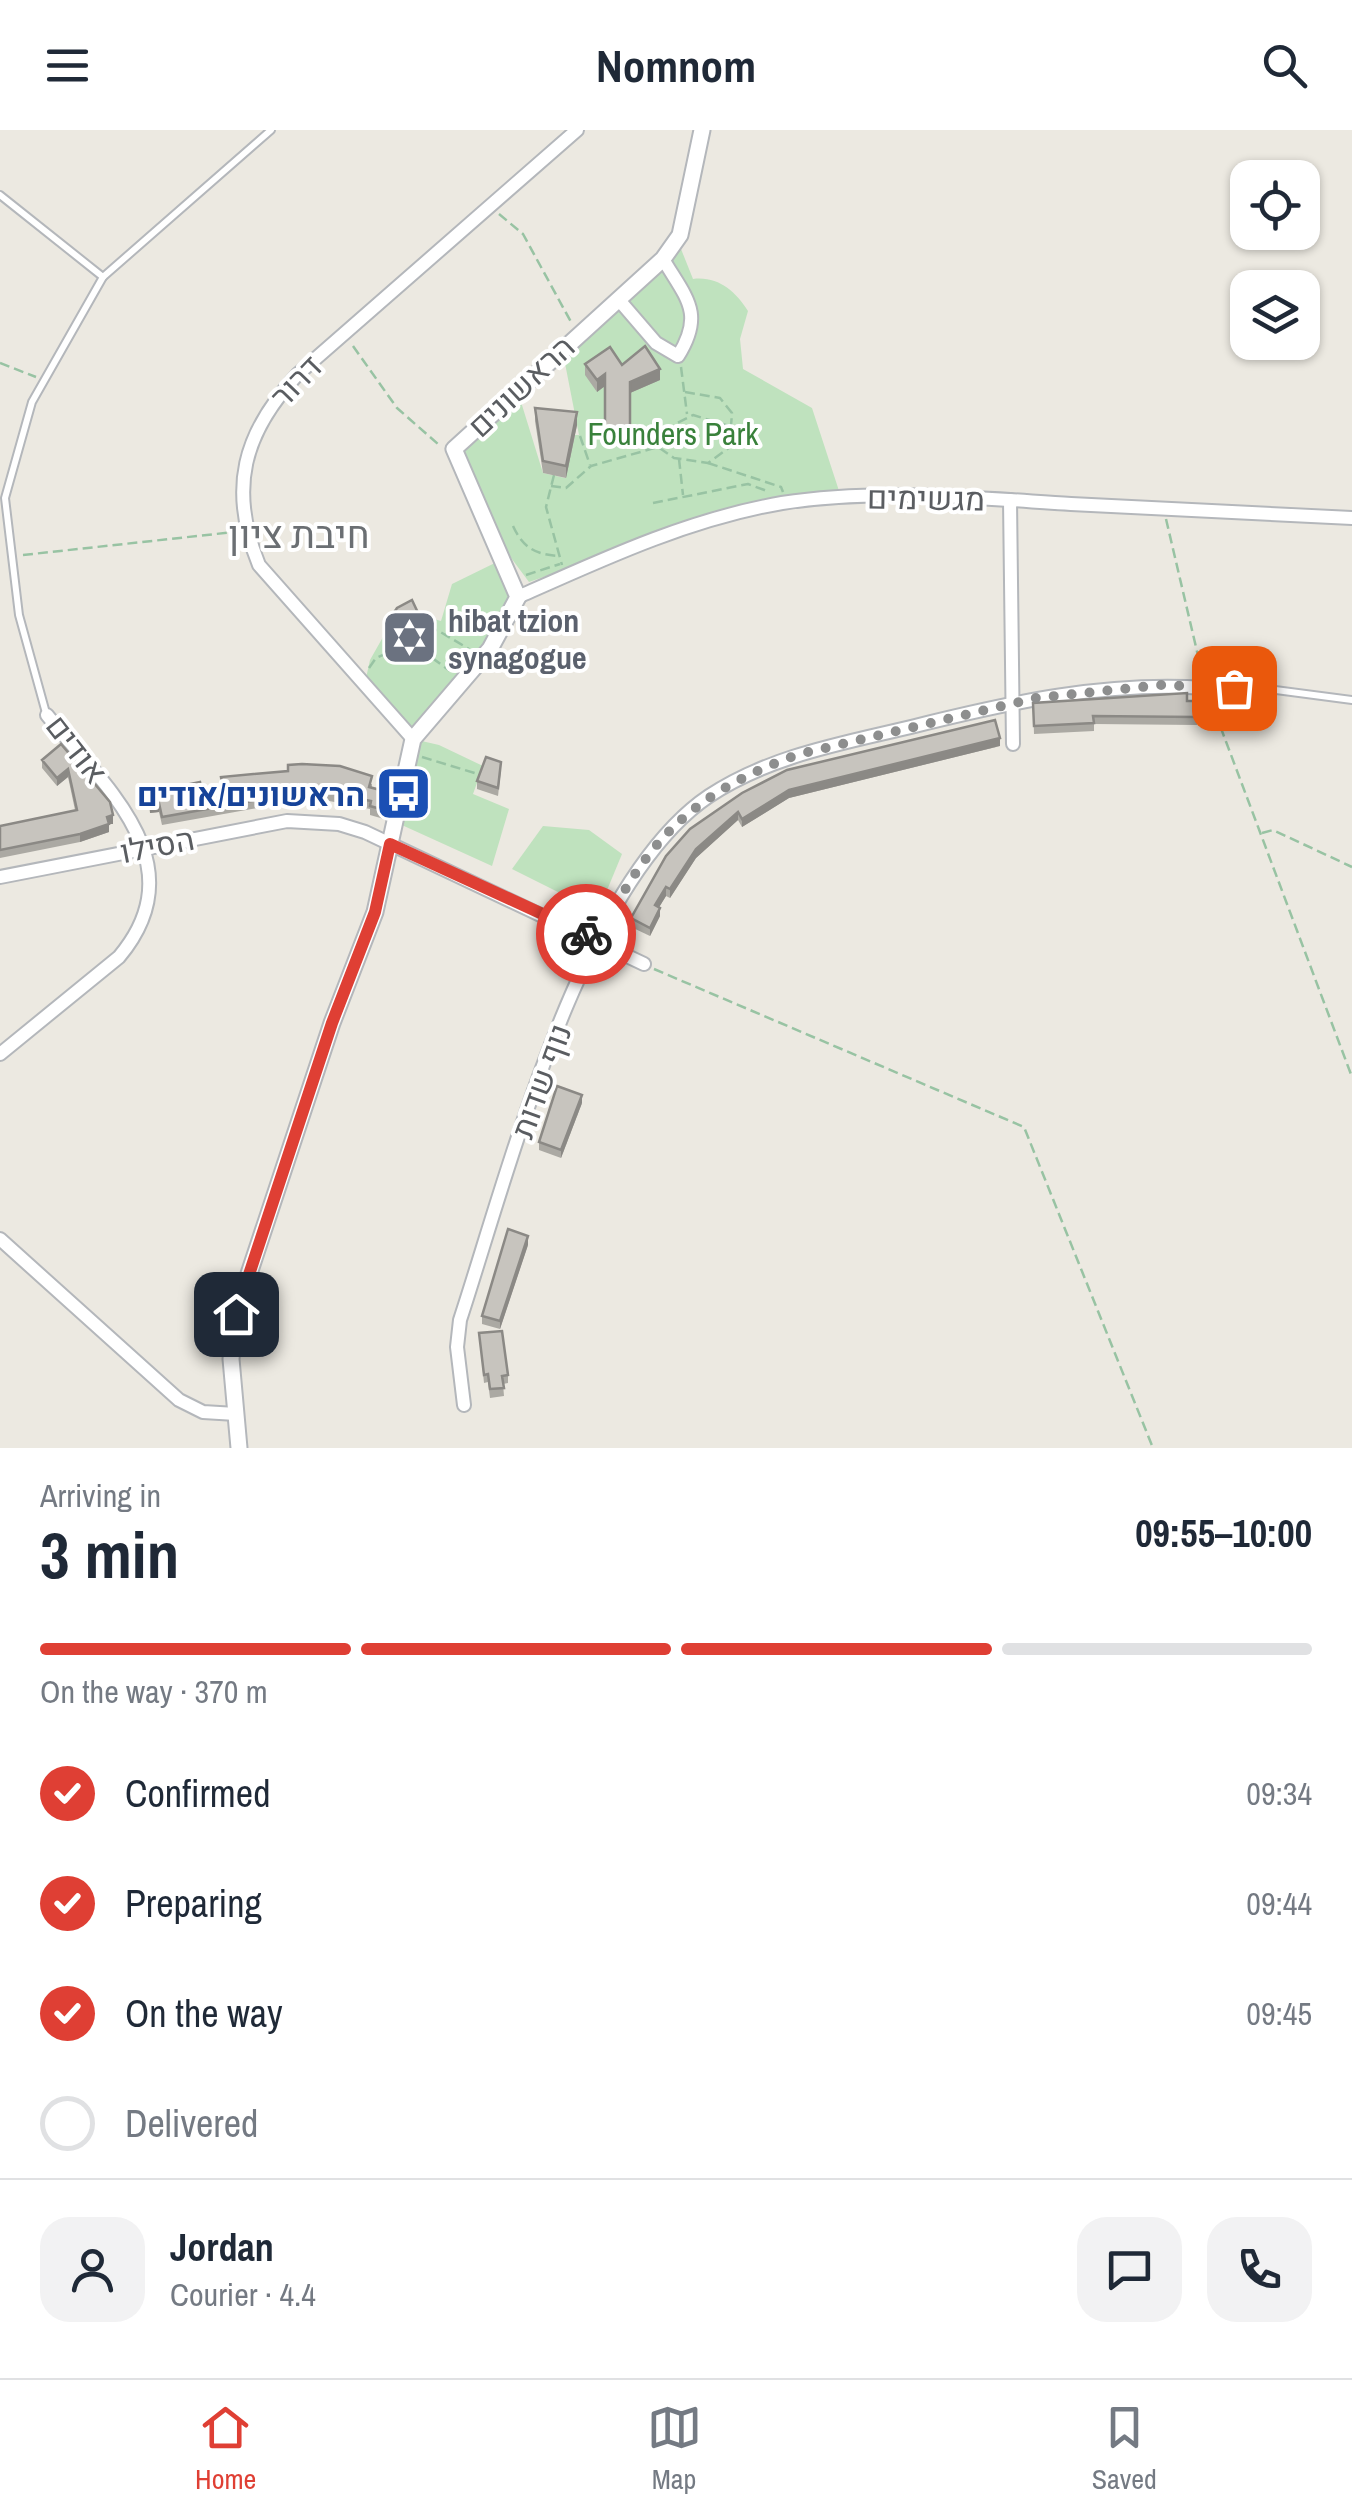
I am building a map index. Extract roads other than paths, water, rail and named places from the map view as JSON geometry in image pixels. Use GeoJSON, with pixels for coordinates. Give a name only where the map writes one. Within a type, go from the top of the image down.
{"type":"FeatureCollection","features":[{"type":"Feature","properties":{"kind":"street","name":"דרור"},"geometry":{"type":"LineString","coordinates":[[412,746],[362,682],[259,565],[245,531],[242,497],[247,454],[267,407],[344,334],[577,130]]}},
{"type":"Feature","properties":{"kind":"street","name":"הראשונים"},"geometry":{"type":"LineString","coordinates":[[518,597],[454,450],[576,334],[663,259],[680,235],[702,130]]}},
{"type":"Feature","properties":{"kind":"street"},"geometry":{"type":"LineString","coordinates":[[619,300],[656,344],[678,356],[691,335],[693,310],[663,259]]}},
{"type":"Feature","properties":{"kind":"street","name":"מגשימים"},"geometry":{"type":"LineString","coordinates":[[518,597],[563,570],[708,520],[781,504],[922,495],[1352,518]]}},
{"type":"Feature","properties":{"kind":"street"},"geometry":{"type":"LineString","coordinates":[[1010,500],[1013,744]]}},
{"type":"Feature","properties":{"kind":"street"},"geometry":{"type":"LineString","coordinates":[[239,1448],[231,1359],[236,1314],[332,1023],[375,912],[412,746],[482,658],[518,597]]}},
{"type":"Feature","properties":{"kind":"street","name":"נוף שדות"},"geometry":{"type":"LineString","coordinates":[[464,1405],[457,1348],[460,1320],[538,1082],[599,940],[636,870],[680,818],[738,779],[800,754],[1012,702],[1118,688],[1206,688]]}},
{"type":"Feature","properties":{"kind":"street","name":"אודים"},"geometry":{"type":"LineString","coordinates":[[46,716],[107,788],[146,846]]}},
{"type":"Feature","properties":{"kind":"street","name":"הסילו"},"geometry":{"type":"LineString","coordinates":[[0,878],[146,846],[288,821],[339,824],[390,844],[644,964]]}},
{"type":"Feature","properties":{"kind":"street"},"geometry":{"type":"LineString","coordinates":[[0,1054],[102,974],[133,940],[148,894],[146,846]]}},
{"type":"Feature","properties":{"kind":"street"},"geometry":{"type":"LineString","coordinates":[[0,1239],[178,1400],[203,1412],[236,1414]]}},
{"type":"Feature","properties":{"kind":"lane","name":"אודים"},"geometry":{"type":"LineString","coordinates":[[46,716],[19,615],[5,498],[32,402],[104,277],[271,130]]}},
{"type":"Feature","properties":{"kind":"lane"},"geometry":{"type":"LineString","coordinates":[[0,195],[104,277]]}},
{"type":"Feature","properties":{"kind":"lane","name":"נוף שדות"},"geometry":{"type":"LineString","coordinates":[[1206,688],[1261,688],[1352,700]]}},
{"type":"Feature","properties":{"kind":"place","name":"hibat tzion synagogue"},"geometry":{"type":"Point","coordinates":[409,638]}},
{"type":"Feature","properties":{"kind":"place","name":"הראשונים/אודים"},"geometry":{"type":"Point","coordinates":[404,794]}},
{"type":"Feature","properties":{"kind":"district","name":"חיבת ציון"},"geometry":{"type":"Point","coordinates":[299,534]}},
{"type":"Feature","properties":{"kind":"park label","name":"Founders Park"},"geometry":{"type":"Point","coordinates":[673,433]}}]}
